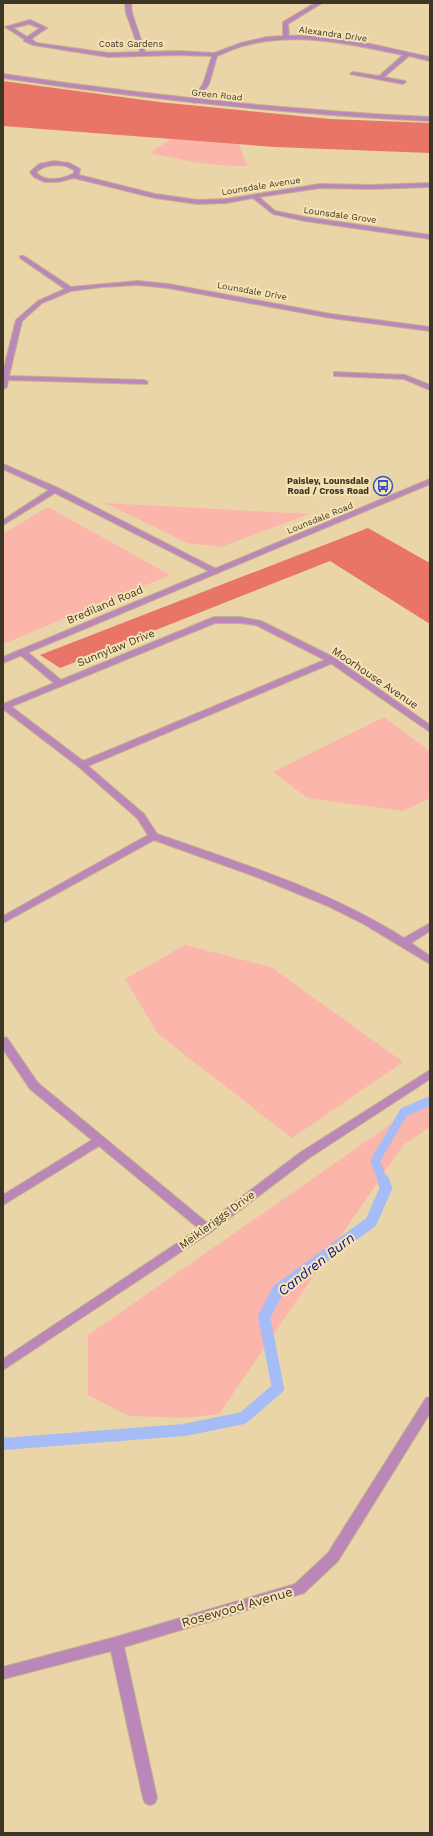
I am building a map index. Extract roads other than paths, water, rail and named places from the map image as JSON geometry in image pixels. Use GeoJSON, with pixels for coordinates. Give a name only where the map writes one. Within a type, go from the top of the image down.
{"type":"FeatureCollection","features":[{"type":"Feature","properties":{"kind":"street"},"geometry":{"type":"LineString","coordinates":[[128,3],[129,13],[143,54]]}},
{"type":"Feature","properties":{"kind":"street"},"geometry":{"type":"LineString","coordinates":[[286,37],[285,23],[319,3]]}},
{"type":"Feature","properties":{"kind":"street","name":"Coats Gardens"},"geometry":{"type":"LineString","coordinates":[[5,27],[30,22],[44,28],[26,40]]}},
{"type":"Feature","properties":{"kind":"street","name":"Coats Gardens"},"geometry":{"type":"LineString","coordinates":[[5,27],[35,44],[108,55],[178,53],[215,55]]}},
{"type":"Feature","properties":{"kind":"street","name":"Alexandra Drive"},"geometry":{"type":"LineString","coordinates":[[215,55],[232,46],[257,40],[286,37],[319,39],[430,59]]}},
{"type":"Feature","properties":{"kind":"street"},"geometry":{"type":"LineString","coordinates":[[194,101],[206,84],[215,55]]}},
{"type":"Feature","properties":{"kind":"street"},"geometry":{"type":"LineString","coordinates":[[380,78],[407,55]]}},
{"type":"Feature","properties":{"kind":"street"},"geometry":{"type":"LineString","coordinates":[[353,74],[403,82]]}},
{"type":"Feature","properties":{"kind":"street","name":"Green Road"},"geometry":{"type":"LineString","coordinates":[[3,76],[60,85],[194,101],[344,115],[430,119]]}},
{"type":"Feature","properties":{"kind":"street","name":"Lounsdale Avenue"},"geometry":{"type":"LineString","coordinates":[[74,176],[77,174],[77,169],[65,164],[44,164],[36,168],[33,172],[35,176],[49,180],[62,180],[74,176],[155,196],[198,202],[226,202],[254,196],[320,186],[371,187],[430,185]]}},
{"type":"Feature","properties":{"kind":"street","name":"Lounsdale Grove"},"geometry":{"type":"LineString","coordinates":[[254,196],[273,212],[305,219],[430,237]]}},
{"type":"Feature","properties":{"kind":"street"},"geometry":{"type":"LineString","coordinates":[[22,257],[70,289]]}},
{"type":"Feature","properties":{"kind":"street","name":"Lounsdale Drive"},"geometry":{"type":"LineString","coordinates":[[3,387],[19,320],[40,302],[70,289],[102,285],[145,284],[331,316],[430,329]]}},
{"type":"Feature","properties":{"kind":"street"},"geometry":{"type":"LineString","coordinates":[[336,374],[405,377],[430,388]]}},
{"type":"Feature","properties":{"kind":"street"},"geometry":{"type":"LineString","coordinates":[[5,378],[144,382]]}},
{"type":"Feature","properties":{"kind":"street"},"geometry":{"type":"LineString","coordinates":[[3,466],[55,490],[216,571]]}},
{"type":"Feature","properties":{"kind":"street","name":"Lounsdale Road"},"geometry":{"type":"LineString","coordinates":[[216,571],[430,481]]}},
{"type":"Feature","properties":{"kind":"street"},"geometry":{"type":"LineString","coordinates":[[3,522],[55,490]]}},
{"type":"Feature","properties":{"kind":"street","name":"Brediland Road"},"geometry":{"type":"LineString","coordinates":[[3,660],[216,571]]}},
{"type":"Feature","properties":{"kind":"street","name":"Sunnylaw Drive"},"geometry":{"type":"LineString","coordinates":[[4,706],[214,620],[240,620]]}},
{"type":"Feature","properties":{"kind":"street","name":"Moorhouse Avenue"},"geometry":{"type":"LineString","coordinates":[[240,620],[258,623],[332,660],[430,729]]}},
{"type":"Feature","properties":{"kind":"street"},"geometry":{"type":"LineString","coordinates":[[22,652],[60,683]]}},
{"type":"Feature","properties":{"kind":"street"},"geometry":{"type":"LineString","coordinates":[[82,765],[332,660]]}},
{"type":"Feature","properties":{"kind":"street"},"geometry":{"type":"LineString","coordinates":[[4,706],[82,765],[141,816],[153,836],[323,898],[405,942],[430,961]]}},
{"type":"Feature","properties":{"kind":"street"},"geometry":{"type":"LineString","coordinates":[[3,920],[153,836]]}},
{"type":"Feature","properties":{"kind":"street"},"geometry":{"type":"LineString","coordinates":[[405,942],[430,926]]}},
{"type":"Feature","properties":{"kind":"street"},"geometry":{"type":"LineString","coordinates":[[3,1041],[34,1086],[207,1229]]}},
{"type":"Feature","properties":{"kind":"street","name":"Meikleriggs Drive"},"geometry":{"type":"LineString","coordinates":[[3,1365],[207,1229],[305,1155],[430,1074]]}},
{"type":"Feature","properties":{"kind":"street"},"geometry":{"type":"LineString","coordinates":[[3,1201],[100,1140]]}},
{"type":"Feature","properties":{"kind":"street","name":"Rosewood Avenue"},"geometry":{"type":"LineString","coordinates":[[3,1673],[116,1643],[299,1589],[333,1557],[430,1402]]}},
{"type":"Feature","properties":{"kind":"street"},"geometry":{"type":"LineString","coordinates":[[116,1643],[150,1798]]}},
{"type":"Feature","properties":{"kind":"waterway","name":"Candren Burn"},"geometry":{"type":"LineString","coordinates":[[383,1181],[375,1161],[404,1112],[430,1101]]}},
{"type":"Feature","properties":{"kind":"waterway","name":"Candren Burn"},"geometry":{"type":"LineString","coordinates":[[3,1444],[184,1430],[243,1418],[278,1388],[264,1317],[278,1290],[371,1222],[386,1188],[383,1180]]}},
{"type":"Feature","properties":{"kind":"place","name":"Paisley, Lounsdale Road / Cross Road"},"geometry":{"type":"Point","coordinates":[383,486]}}]}
